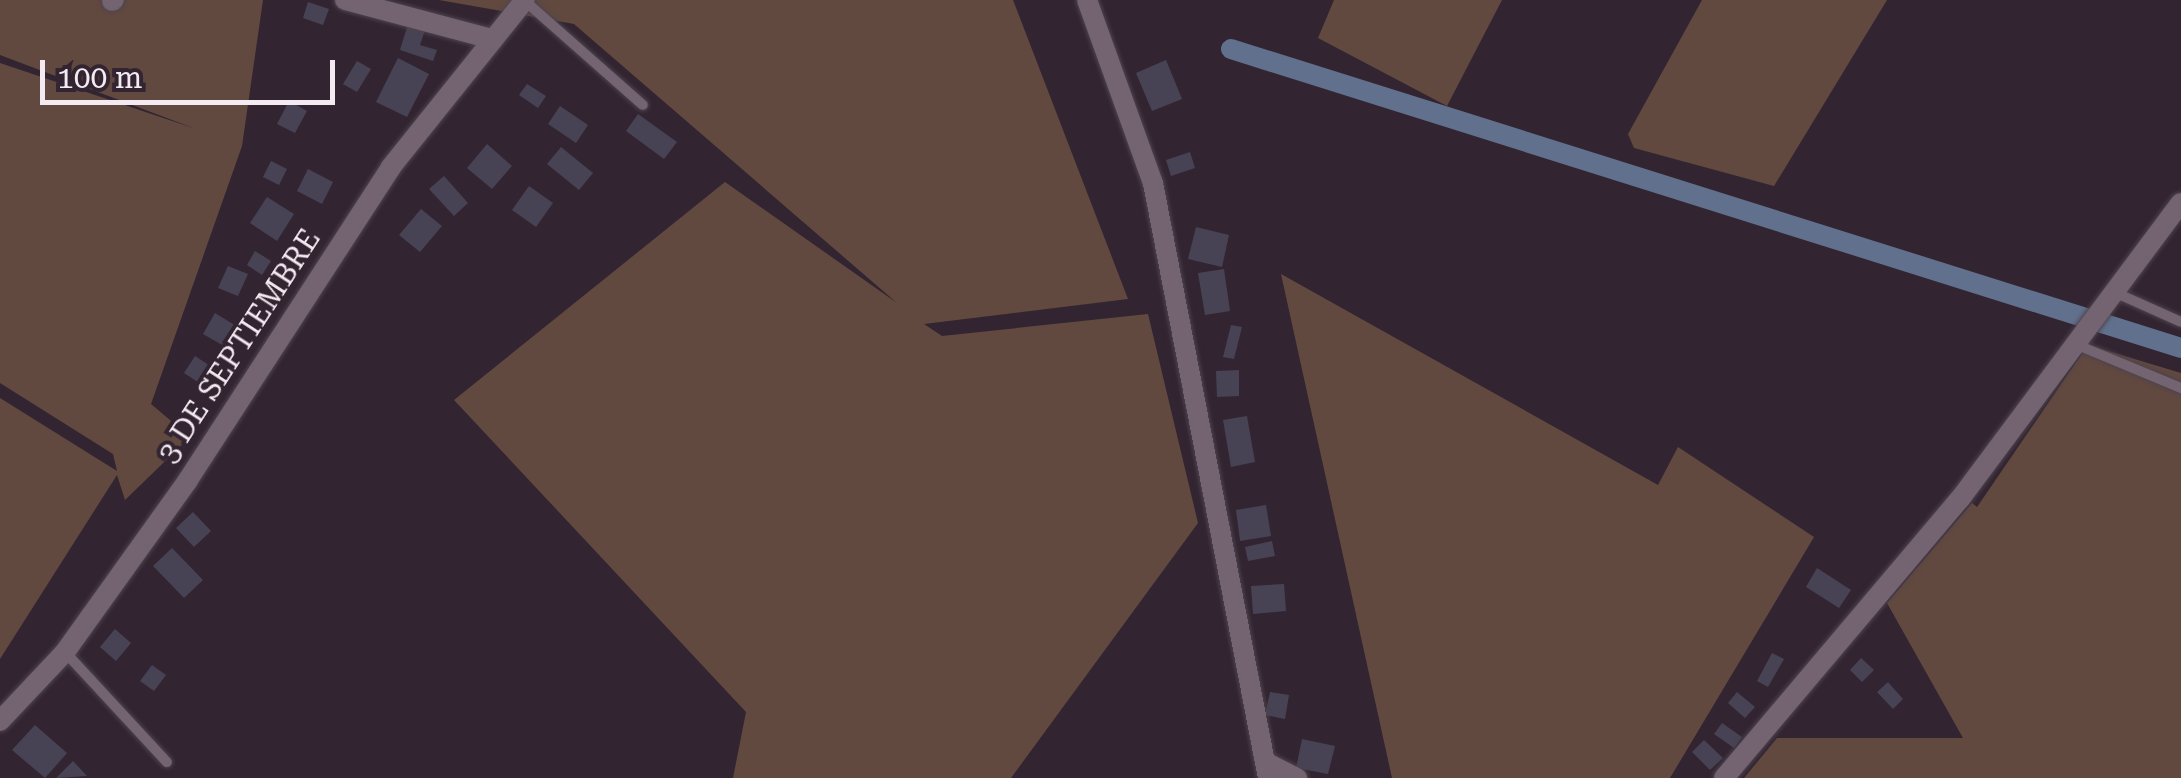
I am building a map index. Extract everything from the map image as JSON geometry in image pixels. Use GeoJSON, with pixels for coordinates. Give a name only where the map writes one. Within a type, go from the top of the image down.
{"type":"FeatureCollection","features":[{"type":"Feature","properties":{"kind":"street"},"geometry":{"type":"LineString","coordinates":[[345,0],[492,39]]}},
{"type":"Feature","properties":{"kind":"street","name":"3 DE SEPTIEMBRE"},"geometry":{"type":"LineString","coordinates":[[0,721],[65,652],[188,480],[390,167],[524,0]]}},
{"type":"Feature","properties":{"kind":"street"},"geometry":{"type":"LineString","coordinates":[[1088,0],[1153,183],[1268,770],[1297,778]]}},
{"type":"Feature","properties":{"kind":"street"},"geometry":{"type":"LineString","coordinates":[[1724,778],[1960,499],[2181,203]]}},
{"type":"Feature","properties":{"kind":"lane"},"geometry":{"type":"LineString","coordinates":[[524,0],[642,105]]}},
{"type":"Feature","properties":{"kind":"lane"},"geometry":{"type":"LineString","coordinates":[[2109,296],[2181,322]]}},
{"type":"Feature","properties":{"kind":"lane"},"geometry":{"type":"LineString","coordinates":[[2078,338],[2181,388]]}},
{"type":"Feature","properties":{"kind":"lane"},"geometry":{"type":"LineString","coordinates":[[65,652],[167,762]]}},
{"type":"Feature","properties":{"kind":"shaded area"},"geometry":{"type":"Polygon","coordinates":[[[0,0],[263,0],[242,146],[151,404],[190,437],[125,500],[117,475],[0,659],[0,398],[117,471],[113,454],[0,383],[0,63],[196,129],[0,55],[0,0]]]}},
{"type":"Feature","properties":{"kind":"shaded area"},"geometry":{"type":"Polygon","coordinates":[[[439,0],[1013,0],[1128,299],[924,324],[942,336],[1148,314],[1198,523],[1011,778],[733,778],[746,712],[454,400],[725,182],[897,303],[574,24],[439,0]]]}},
{"type":"Feature","properties":{"kind":"shaded area"},"geometry":{"type":"Polygon","coordinates":[[[1334,0],[1502,0],[1447,106],[1318,38],[1334,0]]]}},
{"type":"Feature","properties":{"kind":"shaded area"},"geometry":{"type":"Polygon","coordinates":[[[1702,0],[1887,0],[1774,186],[1634,148],[1628,134],[1702,0]]]}},
{"type":"Feature","properties":{"kind":"shaded area"},"geometry":{"type":"Polygon","coordinates":[[[1281,274],[1658,485],[1678,447],[1814,537],[1670,778],[1392,778],[1281,274]]]}},
{"type":"Feature","properties":{"kind":"shaded area"},"geometry":{"type":"Polygon","coordinates":[[[2088,345],[2181,373],[2181,778],[1744,778],[1777,738],[1963,738],[1887,603],[1972,503],[1977,507],[2088,345]]]}},
{"type":"Feature","properties":{"kind":"building"},"geometry":{"type":"Polygon","coordinates":[[[308,2],[329,9],[323,25],[303,18],[308,2]]]}},
{"type":"Feature","properties":{"kind":"building"},"geometry":{"type":"Polygon","coordinates":[[[408,24],[425,30],[420,45],[437,50],[433,61],[400,50],[408,24]]]}},
{"type":"Feature","properties":{"kind":"building"},"geometry":{"type":"Polygon","coordinates":[[[398,58],[429,74],[407,117],[376,102],[398,58]]]}},
{"type":"Feature","properties":{"kind":"building"},"geometry":{"type":"Polygon","coordinates":[[[1166,60],[1182,99],[1152,111],[1136,73],[1166,60]]]}},
{"type":"Feature","properties":{"kind":"building"},"geometry":{"type":"Polygon","coordinates":[[[357,61],[371,69],[357,92],[343,84],[357,61]]]}},
{"type":"Feature","properties":{"kind":"building"},"geometry":{"type":"Polygon","coordinates":[[[527,84],[546,96],[538,108],[519,95],[527,84]]]}},
{"type":"Feature","properties":{"kind":"building"},"geometry":{"type":"Polygon","coordinates":[[[289,101],[307,111],[295,133],[277,124],[289,101]]]}},
{"type":"Feature","properties":{"kind":"building"},"geometry":{"type":"Polygon","coordinates":[[[560,106],[588,125],[576,143],[548,124],[560,106]]]}},
{"type":"Feature","properties":{"kind":"building"},"geometry":{"type":"Polygon","coordinates":[[[638,114],[677,142],[664,159],[626,131],[638,114]]]}},
{"type":"Feature","properties":{"kind":"building"},"geometry":{"type":"Polygon","coordinates":[[[487,144],[512,166],[492,189],[467,168],[487,144]]]}},
{"type":"Feature","properties":{"kind":"building"},"geometry":{"type":"Polygon","coordinates":[[[561,147],[593,173],[579,190],[547,164],[561,147]]]}},
{"type":"Feature","properties":{"kind":"building"},"geometry":{"type":"Polygon","coordinates":[[[1190,152],[1195,168],[1171,176],[1166,160],[1190,152]]]}},
{"type":"Feature","properties":{"kind":"building"},"geometry":{"type":"Polygon","coordinates":[[[271,161],[287,169],[279,185],[263,177],[271,161]]]}},
{"type":"Feature","properties":{"kind":"building"},"geometry":{"type":"Polygon","coordinates":[[[308,169],[333,182],[322,204],[297,191],[308,169]]]}},
{"type":"Feature","properties":{"kind":"building"},"geometry":{"type":"Polygon","coordinates":[[[444,176],[468,203],[454,216],[429,189],[444,176]]]}},
{"type":"Feature","properties":{"kind":"building"},"geometry":{"type":"Polygon","coordinates":[[[529,186],[553,203],[536,227],[512,210],[529,186]]]}},
{"type":"Feature","properties":{"kind":"building"},"geometry":{"type":"Polygon","coordinates":[[[267,197],[294,214],[277,241],[250,223],[267,197]]]}},
{"type":"Feature","properties":{"kind":"building"},"geometry":{"type":"Polygon","coordinates":[[[421,209],[442,226],[420,252],[399,235],[421,209]]]}},
{"type":"Feature","properties":{"kind":"building"},"geometry":{"type":"Polygon","coordinates":[[[1196,227],[1229,235],[1222,267],[1188,259],[1196,227]]]}},
{"type":"Feature","properties":{"kind":"building"},"geometry":{"type":"Polygon","coordinates":[[[255,251],[271,261],[262,275],[247,265],[255,251]]]}},
{"type":"Feature","properties":{"kind":"building"},"geometry":{"type":"Polygon","coordinates":[[[228,266],[248,274],[238,296],[218,288],[228,266]]]}},
{"type":"Feature","properties":{"kind":"building"},"geometry":{"type":"Polygon","coordinates":[[[1224,269],[1230,311],[1205,315],[1198,273],[1224,269]]]}},
{"type":"Feature","properties":{"kind":"building"},"geometry":{"type":"Polygon","coordinates":[[[215,313],[241,329],[229,349],[203,334],[215,313]]]}},
{"type":"Feature","properties":{"kind":"building"},"geometry":{"type":"Polygon","coordinates":[[[1231,325],[1242,327],[1234,359],[1223,357],[1231,325]]]}},
{"type":"Feature","properties":{"kind":"building"},"geometry":{"type":"Polygon","coordinates":[[[195,356],[218,371],[207,388],[184,373],[195,356]]]}},
{"type":"Feature","properties":{"kind":"building"},"geometry":{"type":"Polygon","coordinates":[[[1239,370],[1239,396],[1217,397],[1216,371],[1239,370]]]}},
{"type":"Feature","properties":{"kind":"building"},"geometry":{"type":"Polygon","coordinates":[[[1247,416],[1255,462],[1231,467],[1223,420],[1247,416]]]}},
{"type":"Feature","properties":{"kind":"building"},"geometry":{"type":"Polygon","coordinates":[[[1266,505],[1271,536],[1240,541],[1236,510],[1266,505]]]}},
{"type":"Feature","properties":{"kind":"building"},"geometry":{"type":"Polygon","coordinates":[[[193,512],[211,531],[194,547],[176,528],[193,512]]]}},
{"type":"Feature","properties":{"kind":"building"},"geometry":{"type":"Polygon","coordinates":[[[1272,541],[1275,556],[1248,561],[1245,547],[1272,541]]]}},
{"type":"Feature","properties":{"kind":"building"},"geometry":{"type":"Polygon","coordinates":[[[172,548],[203,580],[184,598],[153,566],[172,548]]]}},
{"type":"Feature","properties":{"kind":"building"},"geometry":{"type":"Polygon","coordinates":[[[1817,568],[1851,590],[1839,608],[1806,587],[1817,568]]]}},
{"type":"Feature","properties":{"kind":"building"},"geometry":{"type":"Polygon","coordinates":[[[1284,584],[1286,611],[1253,614],[1251,586],[1284,584]]]}},
{"type":"Feature","properties":{"kind":"building"},"geometry":{"type":"Polygon","coordinates":[[[115,629],[131,643],[116,661],[100,647],[115,629]]]}},
{"type":"Feature","properties":{"kind":"building"},"geometry":{"type":"Polygon","coordinates":[[[1772,653],[1784,659],[1768,687],[1757,681],[1772,653]]]}},
{"type":"Feature","properties":{"kind":"building"},"geometry":{"type":"Polygon","coordinates":[[[1861,658],[1874,670],[1862,682],[1850,670],[1861,658]]]}},
{"type":"Feature","properties":{"kind":"building"},"geometry":{"type":"Polygon","coordinates":[[[152,665],[166,675],[154,691],[140,681],[152,665]]]}},
{"type":"Feature","properties":{"kind":"building"},"geometry":{"type":"Polygon","coordinates":[[[1888,682],[1903,699],[1893,709],[1877,692],[1888,682]]]}},
{"type":"Feature","properties":{"kind":"building"},"geometry":{"type":"Polygon","coordinates":[[[1270,692],[1289,695],[1285,719],[1265,715],[1270,692]]]}},
{"type":"Feature","properties":{"kind":"building"},"geometry":{"type":"Polygon","coordinates":[[[1737,692],[1755,707],[1745,718],[1728,703],[1737,692]]]}},
{"type":"Feature","properties":{"kind":"building"},"geometry":{"type":"Polygon","coordinates":[[[1722,723],[1742,737],[1734,748],[1714,734],[1722,723]]]}},
{"type":"Feature","properties":{"kind":"building"},"geometry":{"type":"Polygon","coordinates":[[[35,725],[67,753],[45,778],[12,750],[35,725]]]}},
{"type":"Feature","properties":{"kind":"building"},"geometry":{"type":"Polygon","coordinates":[[[1302,739],[1335,746],[1328,774],[1296,768],[1302,739]]]}},
{"type":"Feature","properties":{"kind":"building"},"geometry":{"type":"Polygon","coordinates":[[[1704,740],[1723,758],[1710,770],[1692,752],[1704,740]]]}},
{"type":"Feature","properties":{"kind":"building"},"geometry":{"type":"Polygon","coordinates":[[[73,761],[87,776],[56,778],[73,761]]]}},
{"type":"Feature","properties":{"kind":"waterway"},"geometry":{"type":"LineString","coordinates":[[1231,49],[2181,348]]}}]}
